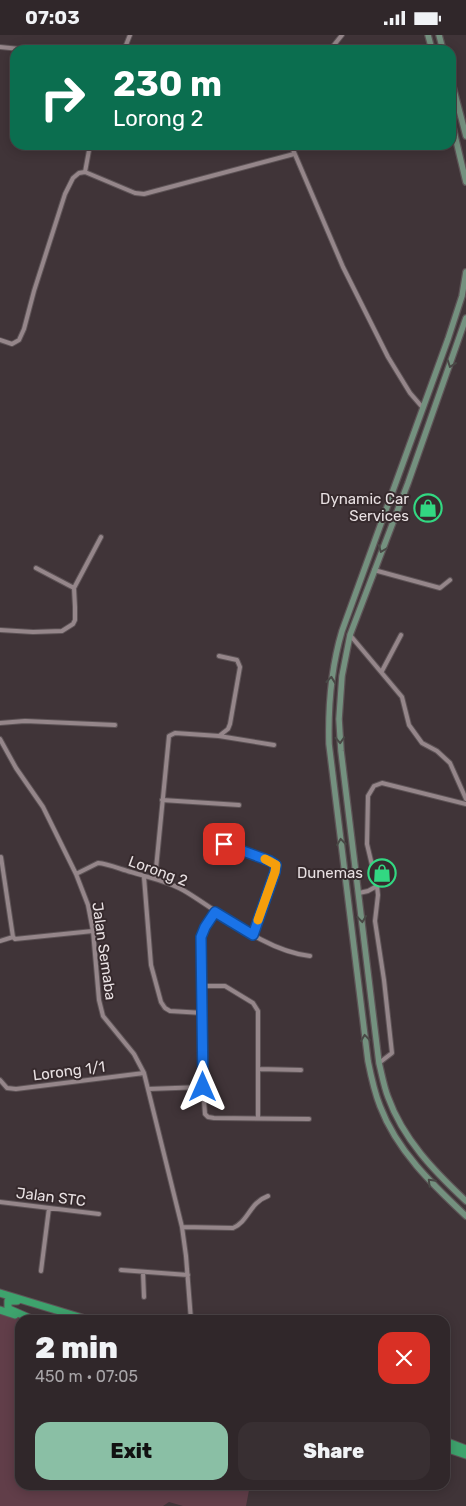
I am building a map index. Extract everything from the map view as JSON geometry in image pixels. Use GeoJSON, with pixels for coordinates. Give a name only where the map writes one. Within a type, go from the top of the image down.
{"type":"FeatureCollection","features":[{"type":"Feature","properties":{"kind":"highway"},"geometry":{"type":"LineString","coordinates":[[0,1293],[73,1315]]}},
{"type":"Feature","properties":{"kind":"highway"},"geometry":{"type":"LineString","coordinates":[[21,1315],[8,1307],[8,1301],[15,1300],[48,1307]]}},
{"type":"Feature","properties":{"kind":"highway"},"geometry":{"type":"LineString","coordinates":[[0,1310],[16,1315]]}},
{"type":"Feature","properties":{"kind":"highway"},"geometry":{"type":"LineString","coordinates":[[450,1444],[466,1454]]}},
{"type":"Feature","properties":{"kind":"highway"},"geometry":{"type":"LineString","coordinates":[[450,1449],[466,1454]]}},
{"type":"Feature","properties":{"kind":"main road"},"geometry":{"type":"LineString","coordinates":[[456,94],[464,119],[466,136]]}},
{"type":"Feature","properties":{"kind":"main road"},"geometry":{"type":"LineString","coordinates":[[456,140],[466,182]]}},
{"type":"Feature","properties":{"kind":"main road"},"geometry":{"type":"LineString","coordinates":[[466,272],[462,297],[454,322],[340,637],[332,677],[328,723],[368,1061],[374,1087],[387,1122],[405,1152],[428,1180],[466,1216]]}},
{"type":"Feature","properties":{"kind":"main road"},"geometry":{"type":"LineString","coordinates":[[466,317],[408,483],[350,635],[342,676],[339,719],[341,751],[379,1063],[387,1097],[402,1128],[419,1153],[466,1201]]}},
{"type":"Feature","properties":{"kind":"street"},"geometry":{"type":"LineString","coordinates":[[334,45],[342,35]]}},
{"type":"Feature","properties":{"kind":"street"},"geometry":{"type":"LineString","coordinates":[[85,172],[89,150]]}},
{"type":"Feature","properties":{"kind":"street"},"geometry":{"type":"LineString","coordinates":[[293,150],[343,267],[388,357],[410,393],[423,408]]}},
{"type":"Feature","properties":{"kind":"street"},"geometry":{"type":"LineString","coordinates":[[0,340],[12,344],[18,340],[24,329],[65,194],[73,178],[79,173],[85,172],[135,193],[144,194],[294,153]]}},
{"type":"Feature","properties":{"kind":"street"},"geometry":{"type":"LineString","coordinates":[[0,630],[33,632],[62,631],[68,628],[75,620],[74,589],[101,537]]}},
{"type":"Feature","properties":{"kind":"street"},"geometry":{"type":"LineString","coordinates":[[36,568],[74,589]]}},
{"type":"Feature","properties":{"kind":"street"},"geometry":{"type":"LineString","coordinates":[[374,570],[440,588],[450,580]]}},
{"type":"Feature","properties":{"kind":"street"},"geometry":{"type":"LineString","coordinates":[[350,635],[402,697],[410,725],[422,743],[437,751],[450,763],[466,799]]}},
{"type":"Feature","properties":{"kind":"street"},"geometry":{"type":"LineString","coordinates":[[382,671],[401,635]]}},
{"type":"Feature","properties":{"kind":"street"},"geometry":{"type":"LineString","coordinates":[[218,736],[228,729],[230,724],[240,667],[237,660],[219,656]]}},
{"type":"Feature","properties":{"kind":"street"},"geometry":{"type":"LineString","coordinates":[[0,723],[24,721],[115,725]]}},
{"type":"Feature","properties":{"kind":"street"},"geometry":{"type":"LineString","coordinates":[[155,879],[169,736],[175,733],[218,736],[274,745]]}},
{"type":"Feature","properties":{"kind":"street","name":"Jalan Semaba"},"geometry":{"type":"LineString","coordinates":[[0,739],[16,768],[43,807],[76,873],[88,905],[99,1000],[103,1015],[134,1054],[144,1073],[182,1227],[191,1315]]}},
{"type":"Feature","properties":{"kind":"street"},"geometry":{"type":"LineString","coordinates":[[379,1063],[392,1053],[384,979],[375,921],[378,895],[377,886],[367,844],[368,797],[374,786],[382,783],[466,803]]}},
{"type":"Feature","properties":{"kind":"street"},"geometry":{"type":"LineString","coordinates":[[162,800],[239,805]]}},
{"type":"Feature","properties":{"kind":"street"},"geometry":{"type":"LineString","coordinates":[[224,844],[276,865],[253,935]]}},
{"type":"Feature","properties":{"kind":"street"},"geometry":{"type":"LineString","coordinates":[[1,857],[13,937]]}},
{"type":"Feature","properties":{"kind":"street","name":"Lorong 2"},"geometry":{"type":"LineString","coordinates":[[76,873],[98,863],[155,879],[187,892],[253,935],[294,954],[310,956]]}},
{"type":"Feature","properties":{"kind":"street"},"geometry":{"type":"LineString","coordinates":[[144,877],[151,965],[161,1003],[170,1011],[203,1013]]}},
{"type":"Feature","properties":{"kind":"street"},"geometry":{"type":"LineString","coordinates":[[359,893],[377,886]]}},
{"type":"Feature","properties":{"kind":"street"},"geometry":{"type":"LineString","coordinates":[[215,912],[201,937],[203,1087],[204,1108],[208,1117],[308,1119]]}},
{"type":"Feature","properties":{"kind":"street"},"geometry":{"type":"LineString","coordinates":[[0,941],[13,937],[15,939],[92,931]]}},
{"type":"Feature","properties":{"kind":"street"},"geometry":{"type":"LineString","coordinates":[[202,986],[226,987],[253,1003],[258,1011],[258,1117]]}},
{"type":"Feature","properties":{"kind":"street"},"geometry":{"type":"LineString","coordinates":[[258,1069],[301,1071]]}},
{"type":"Feature","properties":{"kind":"street","name":"Lorong 1/1"},"geometry":{"type":"LineString","coordinates":[[0,1080],[7,1088],[16,1089],[144,1073]]}},
{"type":"Feature","properties":{"kind":"street"},"geometry":{"type":"LineString","coordinates":[[148,1089],[203,1087]]}},
{"type":"Feature","properties":{"kind":"street"},"geometry":{"type":"LineString","coordinates":[[182,1227],[233,1228],[241,1225],[252,1206],[268,1197]]}},
{"type":"Feature","properties":{"kind":"street","name":"Jalan STC"},"geometry":{"type":"LineString","coordinates":[[0,1201],[99,1214]]}},
{"type":"Feature","properties":{"kind":"street"},"geometry":{"type":"LineString","coordinates":[[41,1271],[49,1208]]}},
{"type":"Feature","properties":{"kind":"street"},"geometry":{"type":"LineString","coordinates":[[122,1269],[188,1275]]}},
{"type":"Feature","properties":{"kind":"street"},"geometry":{"type":"LineString","coordinates":[[144,1271],[144,1297]]}},
{"type":"Feature","properties":{"kind":"shaded area"},"geometry":{"type":"Polygon","coordinates":[[[0,1312],[15,1317],[15,1490],[249,1490],[246,1506],[183,1506],[169,1502],[163,1506],[0,1506],[0,1312]]]}},
{"type":"Feature","properties":{"kind":"slow traffic"},"geometry":{"type":"LineString","coordinates":[[258,920],[276,865],[265,859]]}},
{"type":"Feature","properties":{"kind":"place","name":"Dynamic Car Services"},"geometry":{"type":"Point","coordinates":[428,508]}},
{"type":"Feature","properties":{"kind":"place","name":"Dunemas"},"geometry":{"type":"Point","coordinates":[382,873]}},
{"type":"Feature","properties":{"kind":"route"},"geometry":{"type":"LineString","coordinates":[[203,1087],[201,937],[215,912],[253,935],[276,865],[224,844]]}}]}
